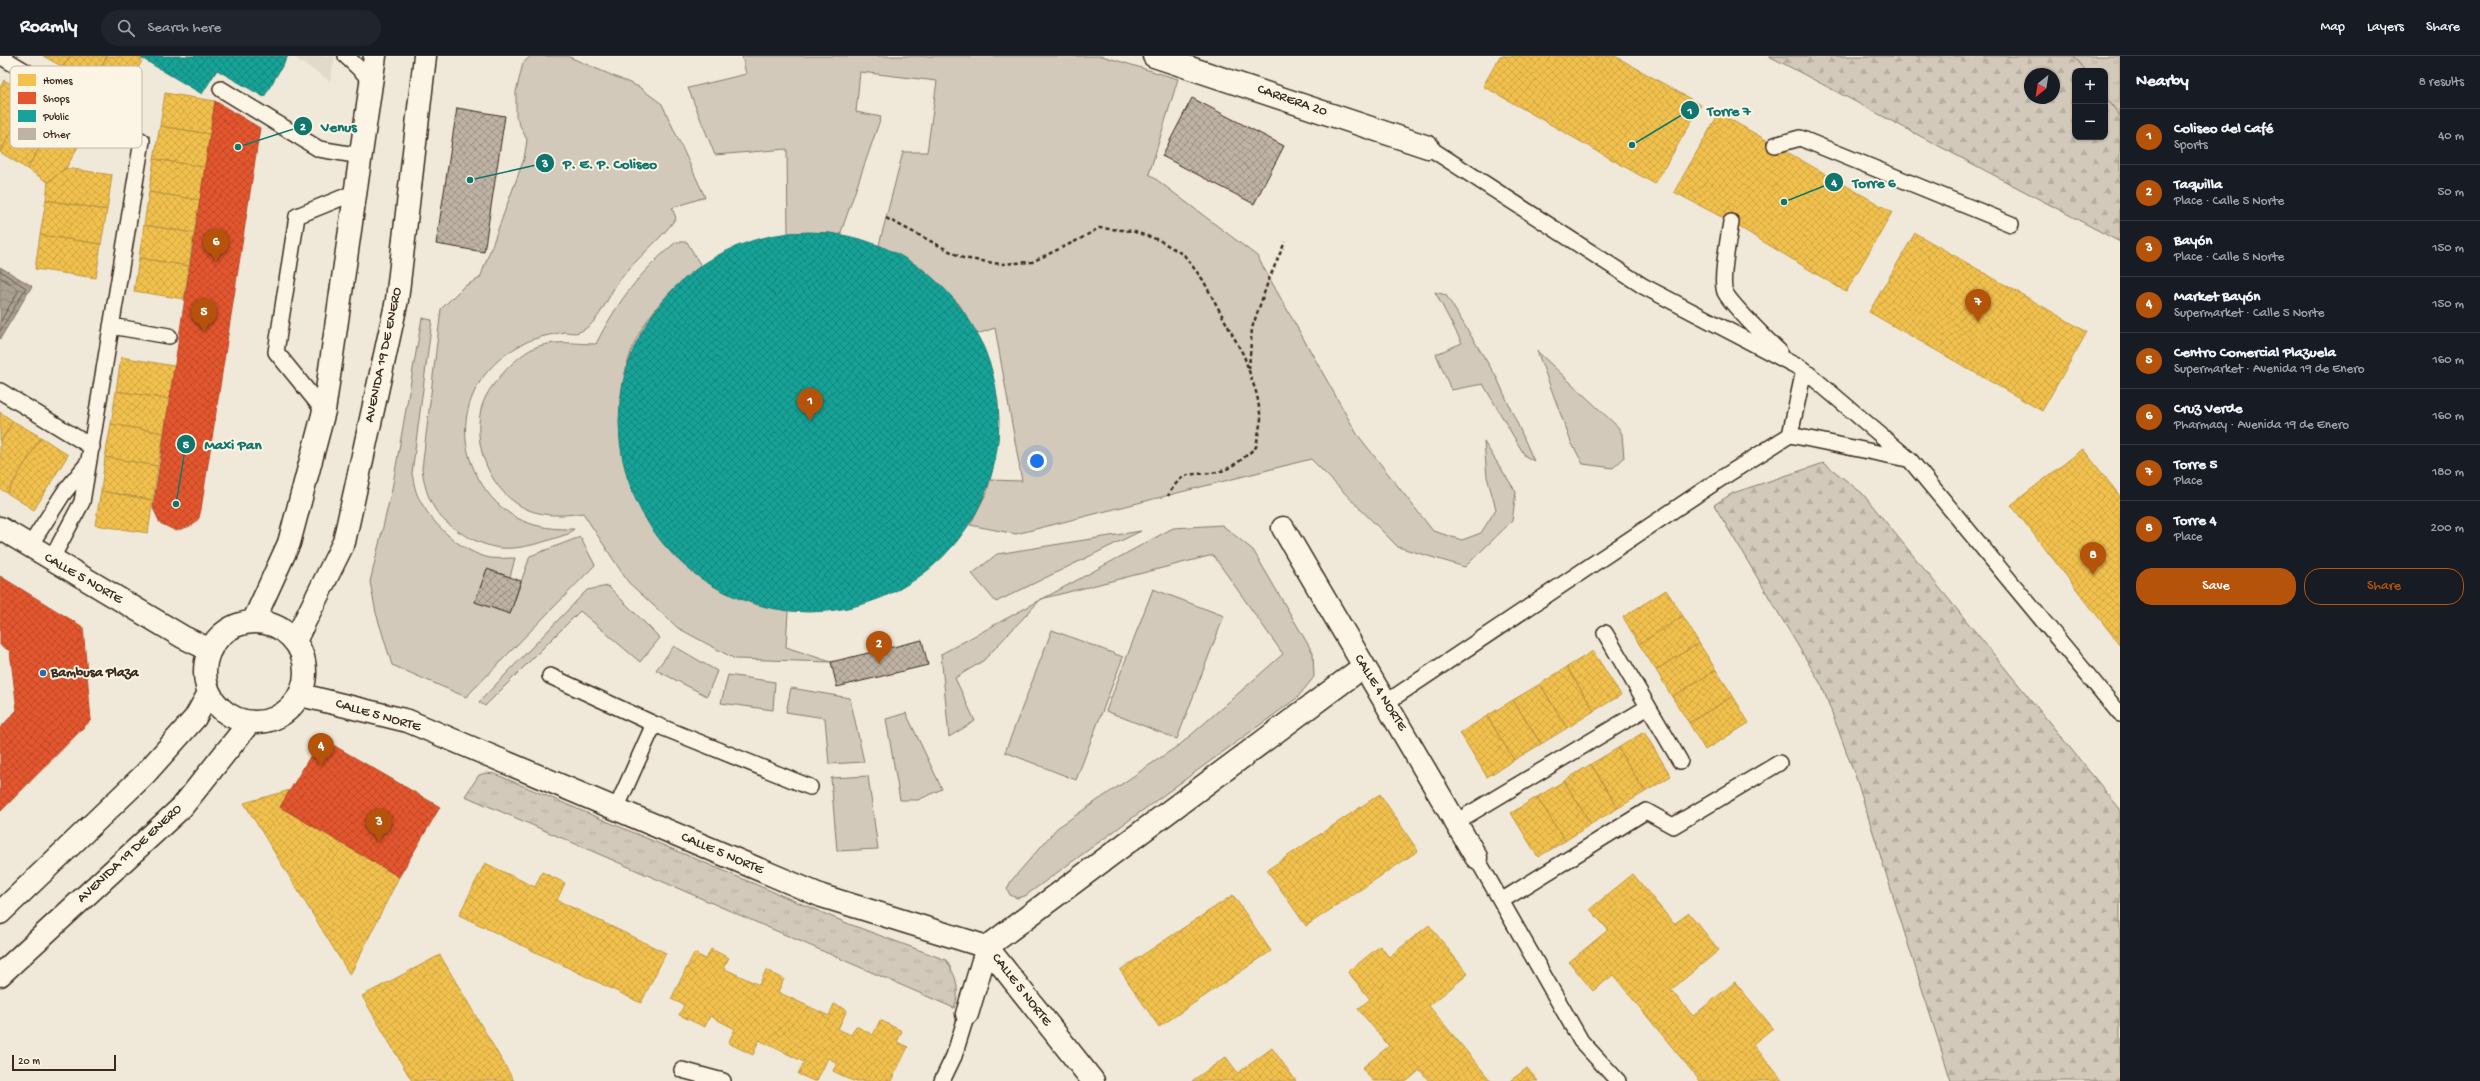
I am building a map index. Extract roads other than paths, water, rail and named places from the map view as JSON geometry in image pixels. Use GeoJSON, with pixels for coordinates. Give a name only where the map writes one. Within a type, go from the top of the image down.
{"type":"FeatureCollection","features":[{"type":"Feature","properties":{"kind":"street"},"geometry":{"type":"LineString","coordinates":[[253,622],[289,543],[324,411],[375,56]]}},
{"type":"Feature","properties":{"kind":"street","name":"AVENIDA 19 DE ENERO"},"geometry":{"type":"LineString","coordinates":[[295,641],[344,542],[397,300],[425,56]]}},
{"type":"Feature","properties":{"kind":"street","name":"CARRERA 20"},"geometry":{"type":"LineString","coordinates":[[1154,56],[1428,147]]}},
{"type":"Feature","properties":{"kind":"street","name":"CALLE 5 NORTE"},"geometry":{"type":"LineString","coordinates":[[0,528],[51,560],[210,650]]}},
{"type":"Feature","properties":{"kind":"street","name":"CALLE 4 NORTE"},"geometry":{"type":"LineString","coordinates":[[1283,528],[1363,667],[1387,702],[1476,858]]}},
{"type":"Feature","properties":{"kind":"street"},"geometry":{"type":"LineString","coordinates":[[253,622],[273,625],[285,632],[295,641],[302,653],[305,667],[305,681],[301,695],[292,708],[279,717],[264,722],[249,722],[224,712],[209,693],[206,683],[205,666],[210,650],[217,639],[227,630],[239,624],[253,622]]}},
{"type":"Feature","properties":{"kind":"street"},"geometry":{"type":"LineString","coordinates":[[968,1014],[987,947],[1363,667]]}},
{"type":"Feature","properties":{"kind":"street"},"geometry":{"type":"LineString","coordinates":[[0,913],[145,774],[195,718],[209,693]]}},
{"type":"Feature","properties":{"kind":"street","name":"CALLE 5 NORTE"},"geometry":{"type":"LineString","coordinates":[[301,695],[408,722],[822,896],[987,947],[1093,1081]]}},
{"type":"Feature","properties":{"kind":"street","name":"AVENIDA 19 DE ENERO"},"geometry":{"type":"LineString","coordinates":[[0,975],[182,807],[249,722]]}},
{"type":"Feature","properties":{"kind":"lane"},"geometry":{"type":"LineString","coordinates":[[0,56],[17,66]]}},
{"type":"Feature","properties":{"kind":"lane"},"geometry":{"type":"LineString","coordinates":[[346,56],[372,81]]}},
{"type":"Feature","properties":{"kind":"lane"},"geometry":{"type":"LineString","coordinates":[[221,89],[319,149],[361,156]]}},
{"type":"Feature","properties":{"kind":"lane"},"geometry":{"type":"LineString","coordinates":[[1775,145],[1800,138],[2011,224]]}},
{"type":"Feature","properties":{"kind":"lane"},"geometry":{"type":"LineString","coordinates":[[1428,147],[1643,286],[1804,370]]}},
{"type":"Feature","properties":{"kind":"lane"},"geometry":{"type":"LineString","coordinates":[[51,560],[82,502],[141,148]]}},
{"type":"Feature","properties":{"kind":"lane"},"geometry":{"type":"LineString","coordinates":[[324,411],[276,352],[297,216],[356,192]]}},
{"type":"Feature","properties":{"kind":"lane"},"geometry":{"type":"LineString","coordinates":[[1731,222],[1724,274],[1725,292],[1767,341],[1804,370],[1910,460],[2120,714]]}},
{"type":"Feature","properties":{"kind":"lane"},"geometry":{"type":"LineString","coordinates":[[111,326],[169,336]]}},
{"type":"Feature","properties":{"kind":"lane"},"geometry":{"type":"LineString","coordinates":[[1790,435],[1804,370]]}},
{"type":"Feature","properties":{"kind":"lane"},"geometry":{"type":"LineString","coordinates":[[0,392],[90,454]]}},
{"type":"Feature","properties":{"kind":"lane"},"geometry":{"type":"LineString","coordinates":[[1387,702],[1716,481],[1790,435],[1910,460]]}},
{"type":"Feature","properties":{"kind":"lane"},"geometry":{"type":"LineString","coordinates":[[29,547],[90,454]]}},
{"type":"Feature","properties":{"kind":"lane"},"geometry":{"type":"LineString","coordinates":[[1605,633],[1680,761]]}},
{"type":"Feature","properties":{"kind":"lane"},"geometry":{"type":"LineString","coordinates":[[550,676],[654,724],[810,787]]}},
{"type":"Feature","properties":{"kind":"lane"},"geometry":{"type":"LineString","coordinates":[[1456,822],[1648,707]]}},
{"type":"Feature","properties":{"kind":"lane"},"geometry":{"type":"LineString","coordinates":[[616,809],[654,724]]}},
{"type":"Feature","properties":{"kind":"lane"},"geometry":{"type":"LineString","coordinates":[[1501,902],[1646,811],[1673,826],[1779,763]]}},
{"type":"Feature","properties":{"kind":"lane"},"geometry":{"type":"LineString","coordinates":[[1476,858],[1582,1041],[1618,1081]]}},
{"type":"Feature","properties":{"kind":"lane"},"geometry":{"type":"LineString","coordinates":[[942,1081],[954,1056],[968,1014]]}},
{"type":"Feature","properties":{"kind":"lane"},"geometry":{"type":"LineString","coordinates":[[682,1070],[723,1081]]}},
{"type":"Feature","properties":{"kind":"water"},"geometry":{"type":"Polygon","coordinates":[[[0,267],[32,286],[0,339],[0,267]]]}},
{"type":"Feature","properties":{"kind":"place","name":"Torre 7"},"geometry":{"type":"Point","coordinates":[1632,145]}},
{"type":"Feature","properties":{"kind":"place","name":"Venus"},"geometry":{"type":"Point","coordinates":[238,147]}},
{"type":"Feature","properties":{"kind":"place","name":"P. E. P. Coliseo"},"geometry":{"type":"Point","coordinates":[470,180]}},
{"type":"Feature","properties":{"kind":"place","name":"Torre 6"},"geometry":{"type":"Point","coordinates":[1784,202]}},
{"type":"Feature","properties":{"kind":"place","name":"Cruz Verde"},"geometry":{"type":"Point","coordinates":[216,262]}},
{"type":"Feature","properties":{"kind":"place","name":"Torre 5"},"geometry":{"type":"Point","coordinates":[1978,322]}},
{"type":"Feature","properties":{"kind":"place","name":"Centro Comercial Plazuela"},"geometry":{"type":"Point","coordinates":[204,332]}},
{"type":"Feature","properties":{"kind":"place","name":"Coliseo del Café"},"geometry":{"type":"Point","coordinates":[810,421]}},
{"type":"Feature","properties":{"kind":"place","name":"Maxi Pan"},"geometry":{"type":"Point","coordinates":[176,504]}},
{"type":"Feature","properties":{"kind":"place","name":"Torre 4"},"geometry":{"type":"Point","coordinates":[2093,575]}},
{"type":"Feature","properties":{"kind":"place","name":"Taquilla"},"geometry":{"type":"Point","coordinates":[879,664]}},
{"type":"Feature","properties":{"kind":"place","name":"Bambusa Plaza"},"geometry":{"type":"Point","coordinates":[43,673]}},
{"type":"Feature","properties":{"kind":"place","name":"Market Bayón"},"geometry":{"type":"Point","coordinates":[321,766]}},
{"type":"Feature","properties":{"kind":"place","name":"Bayón"},"geometry":{"type":"Point","coordinates":[379,842]}}]}
